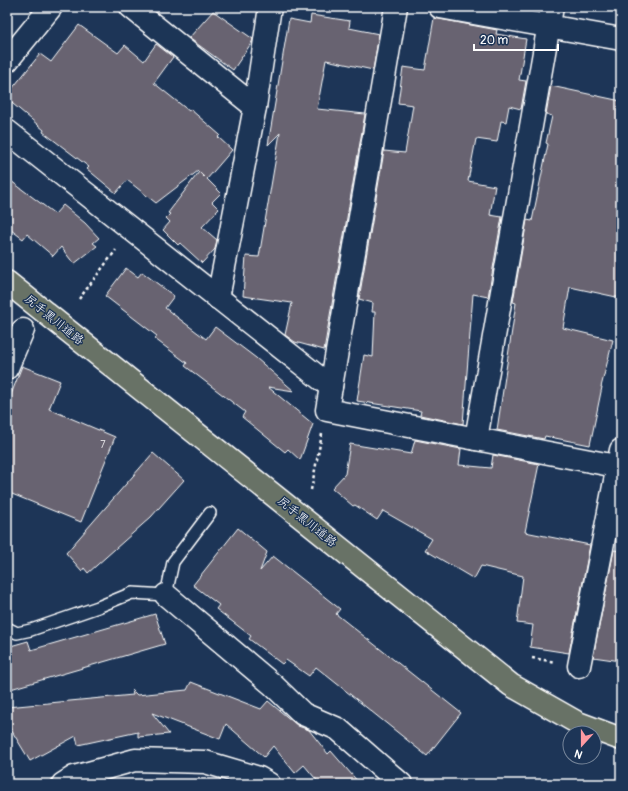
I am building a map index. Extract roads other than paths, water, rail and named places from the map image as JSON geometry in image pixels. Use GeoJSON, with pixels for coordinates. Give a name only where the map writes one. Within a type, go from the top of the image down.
{"type":"FeatureCollection","features":[{"type":"Feature","properties":{"kind":"main road","name":"尻手黒川道路"},"geometry":{"type":"LineString","coordinates":[[7,282],[511,685],[578,723],[621,739]]}},
{"type":"Feature","properties":{"kind":"street"},"geometry":{"type":"LineString","coordinates":[[7,61],[52,7]]}},
{"type":"Feature","properties":{"kind":"street"},"geometry":{"type":"LineString","coordinates":[[131,7],[255,107]]}},
{"type":"Feature","properties":{"kind":"street"},"geometry":{"type":"LineString","coordinates":[[218,298],[255,107],[270,7]]}},
{"type":"Feature","properties":{"kind":"street"},"geometry":{"type":"LineString","coordinates":[[396,7],[326,410],[476,439],[620,461],[579,666]]}},
{"type":"Feature","properties":{"kind":"street"},"geometry":{"type":"LineString","coordinates":[[440,7],[550,16],[621,39]]}},
{"type":"Feature","properties":{"kind":"street"},"geometry":{"type":"LineString","coordinates":[[476,439],[550,16]]}},
{"type":"Feature","properties":{"kind":"street"},"geometry":{"type":"LineString","coordinates":[[7,131],[331,387]]}},
{"type":"Feature","properties":{"kind":"street"},"geometry":{"type":"LineString","coordinates":[[7,368],[24,330]]}},
{"type":"Feature","properties":{"kind":"street"},"geometry":{"type":"LineString","coordinates":[[166,595],[273,685],[303,714],[338,729],[401,784]]}},
{"type":"Feature","properties":{"kind":"street"},"geometry":{"type":"LineString","coordinates":[[63,784],[74,777],[135,760],[205,762],[259,778],[269,784]]}},
{"type":"Feature","properties":{"kind":"lane"},"geometry":{"type":"LineString","coordinates":[[7,628],[17,633],[31,630],[98,607],[132,593],[166,595],[173,562],[210,513]]}}]}
